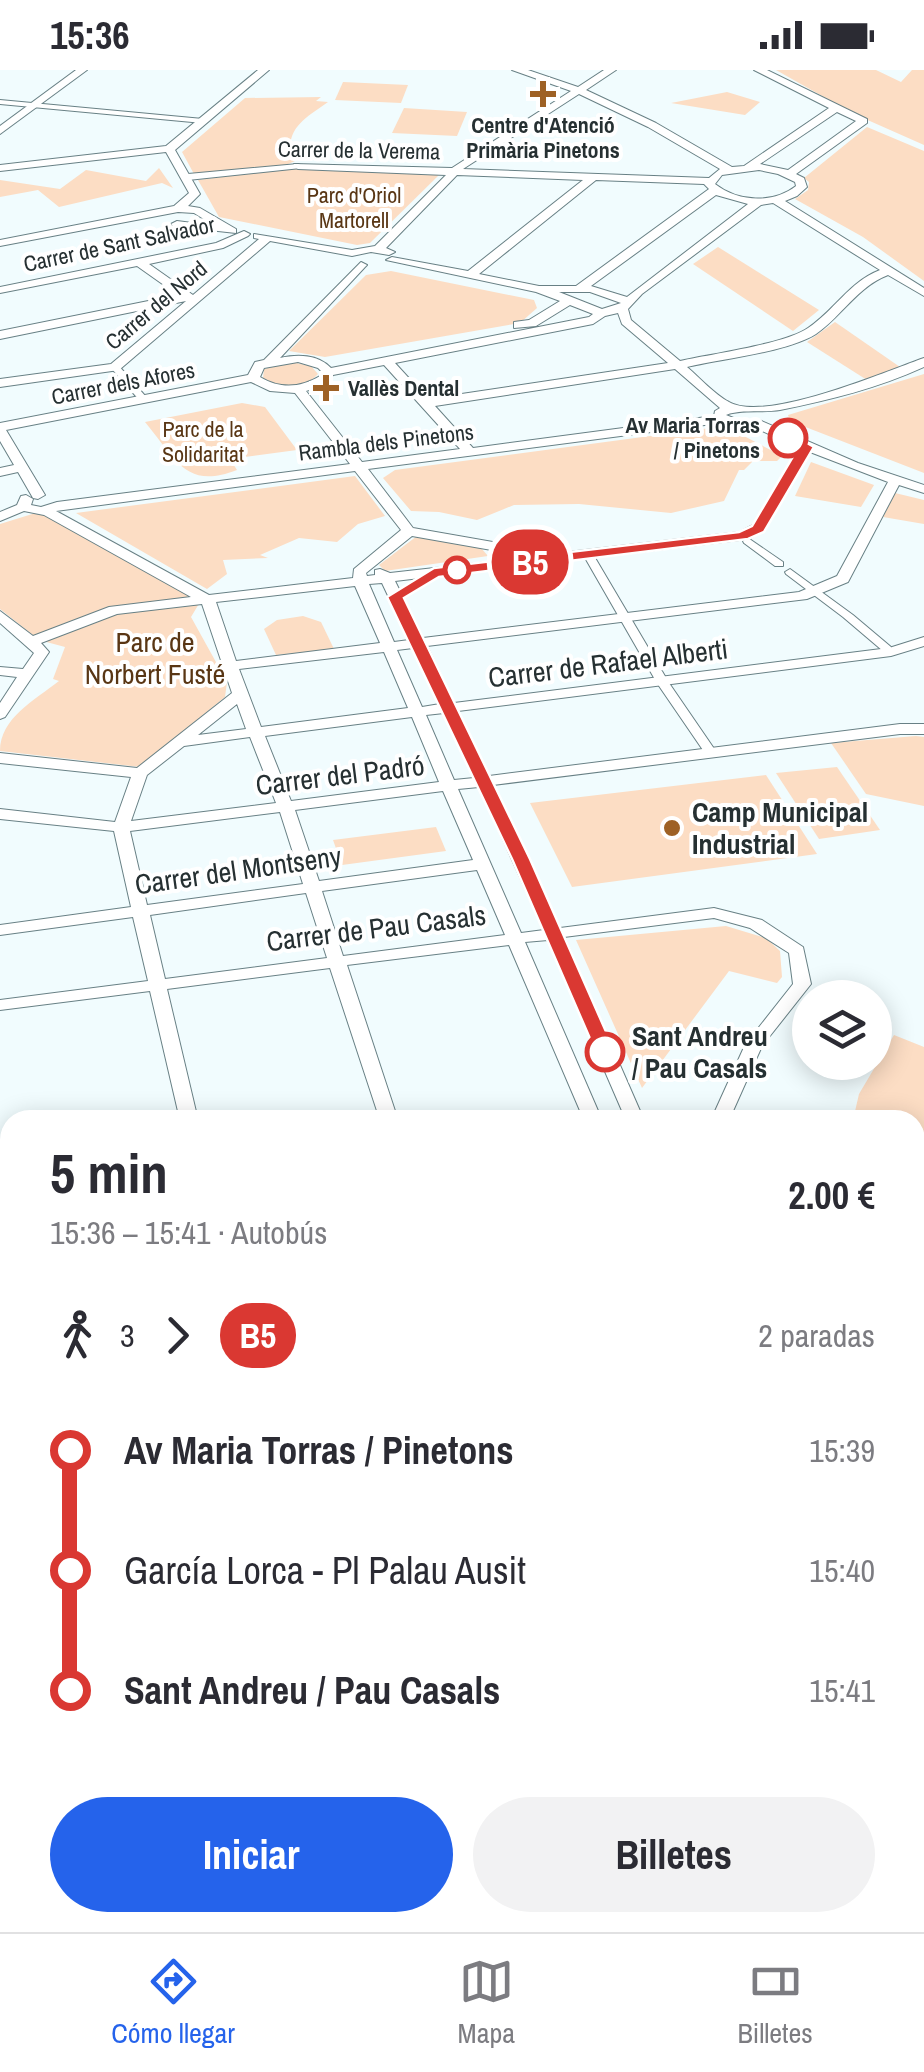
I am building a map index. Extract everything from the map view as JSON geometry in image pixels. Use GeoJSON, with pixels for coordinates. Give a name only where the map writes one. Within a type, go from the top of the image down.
{"type":"FeatureCollection","features":[{"type":"Feature","properties":{"kind":"street"},"geometry":{"type":"LineString","coordinates":[[0,131],[82,70]]}},
{"type":"Feature","properties":{"kind":"street"},"geometry":{"type":"LineString","coordinates":[[0,168],[169,149],[264,70]]}},
{"type":"Feature","properties":{"kind":"street"},"geometry":{"type":"LineString","coordinates":[[518,70],[581,90],[647,120],[728,169],[748,167],[790,174],[802,187],[790,196],[774,200]]}},
{"type":"Feature","properties":{"kind":"street"},"geometry":{"type":"LineString","coordinates":[[379,249],[455,172],[611,70]]}},
{"type":"Feature","properties":{"kind":"street"},"geometry":{"type":"LineString","coordinates":[[759,70],[863,121],[790,174]]}},
{"type":"Feature","properties":{"kind":"street"},"geometry":{"type":"LineString","coordinates":[[0,102],[203,120]]}},
{"type":"Feature","properties":{"kind":"street"},"geometry":{"type":"LineString","coordinates":[[748,167],[836,109]]}},
{"type":"Feature","properties":{"kind":"street"},"geometry":{"type":"LineString","coordinates":[[169,149],[195,194],[172,216]]}},
{"type":"Feature","properties":{"kind":"street","name":"Carrer de la Verema"},"geometry":{"type":"LineString","coordinates":[[188,176],[298,166],[455,172],[712,186],[760,200],[774,200]]}},
{"type":"Feature","properties":{"kind":"street"},"geometry":{"type":"LineString","coordinates":[[270,361],[298,358],[325,369],[386,360],[530,328],[563,296],[580,288],[712,186],[728,169]]}},
{"type":"Feature","properties":{"kind":"street"},"geometry":{"type":"LineString","coordinates":[[469,276],[592,178]]}},
{"type":"Feature","properties":{"kind":"street"},"geometry":{"type":"LineString","coordinates":[[352,253],[350,260],[361,265],[392,260],[538,289],[612,318],[760,200]]}},
{"type":"Feature","properties":{"kind":"street"},"geometry":{"type":"LineString","coordinates":[[774,200],[924,292]]}},
{"type":"Feature","properties":{"kind":"street"},"geometry":{"type":"LineString","coordinates":[[172,216],[196,222],[204,216],[238,232]]}},
{"type":"Feature","properties":{"kind":"street"},"geometry":{"type":"LineString","coordinates":[[0,243],[116,220],[172,216],[352,253],[379,249],[392,254],[392,260]]}},
{"type":"Feature","properties":{"kind":"street","name":"Carrer de Sant Salvador"},"geometry":{"type":"LineString","coordinates":[[0,290],[219,246],[238,232]]}},
{"type":"Feature","properties":{"kind":"street","name":"Carrer del Nord"},"geometry":{"type":"LineString","coordinates":[[0,383],[114,367],[188,298],[267,238]]}},
{"type":"Feature","properties":{"kind":"street"},"geometry":{"type":"LineString","coordinates":[[139,262],[188,298]]}},
{"type":"Feature","properties":{"kind":"street"},"geometry":{"type":"LineString","coordinates":[[325,369],[320,383],[298,389],[269,387],[253,378],[253,371],[270,361],[361,265]]}},
{"type":"Feature","properties":{"kind":"street"},"geometry":{"type":"LineString","coordinates":[[427,402],[678,365],[792,340],[812,331],[866,278],[888,271]]}},
{"type":"Feature","properties":{"kind":"street"},"geometry":{"type":"LineString","coordinates":[[580,288],[625,310],[725,414]]}},
{"type":"Feature","properties":{"kind":"street"},"geometry":{"type":"LineString","coordinates":[[0,336],[188,298]]}},
{"type":"Feature","properties":{"kind":"street"},"geometry":{"type":"LineString","coordinates":[[325,369],[530,328],[593,320],[604,313]]}},
{"type":"Feature","properties":{"kind":"street"},"geometry":{"type":"LineString","coordinates":[[386,360],[469,451]]}},
{"type":"Feature","properties":{"kind":"street"},"geometry":{"type":"LineString","coordinates":[[756,417],[866,387],[924,362]]}},
{"type":"Feature","properties":{"kind":"street"},"geometry":{"type":"LineString","coordinates":[[114,367],[144,400]]}},
{"type":"Feature","properties":{"kind":"street","name":"Carrer dels Afores"},"geometry":{"type":"LineString","coordinates":[[0,428],[253,378]]}},
{"type":"Feature","properties":{"kind":"street"},"geometry":{"type":"LineString","coordinates":[[298,389],[410,530],[564,558]]}},
{"type":"Feature","properties":{"kind":"street","name":"Rambla dels Pinetons"},"geometry":{"type":"LineString","coordinates":[[53,508],[725,414],[740,425],[756,417]]}},
{"type":"Feature","properties":{"kind":"street"},"geometry":{"type":"LineString","coordinates":[[756,417],[806,447],[924,488]]}},
{"type":"Feature","properties":{"kind":"street"},"geometry":{"type":"LineString","coordinates":[[0,428],[38,496]]}},
{"type":"Feature","properties":{"kind":"street"},"geometry":{"type":"LineString","coordinates":[[0,714],[28,674],[38,645],[114,610],[743,536],[758,528],[806,447]]}},
{"type":"Feature","properties":{"kind":"street"},"geometry":{"type":"LineString","coordinates":[[0,472],[23,467]]}},
{"type":"Feature","properties":{"kind":"street"},"geometry":{"type":"LineString","coordinates":[[230,666],[626,618],[843,578],[895,480]]}},
{"type":"Feature","properties":{"kind":"street"},"geometry":{"type":"LineString","coordinates":[[23,507],[25,500],[38,496],[55,498],[53,508]]}},
{"type":"Feature","properties":{"kind":"street"},"geometry":{"type":"LineString","coordinates":[[0,516],[23,507],[53,508],[68,521],[208,600],[240,694],[286,807],[387,1110]]}},
{"type":"Feature","properties":{"kind":"street"},"geometry":{"type":"LineString","coordinates":[[410,530],[360,572],[360,580],[589,1110]]}},
{"type":"Feature","properties":{"kind":"street"},"geometry":{"type":"LineString","coordinates":[[748,540],[779,564]]}},
{"type":"Feature","properties":{"kind":"street"},"geometry":{"type":"LineString","coordinates":[[484,544],[494,552],[484,567]]}},
{"type":"Feature","properties":{"kind":"street"},"geometry":{"type":"LineString","coordinates":[[589,556],[663,683],[711,752]]}},
{"type":"Feature","properties":{"kind":"street"},"geometry":{"type":"LineString","coordinates":[[374,564],[387,578],[485,782],[631,1110]]}},
{"type":"Feature","properties":{"kind":"street"},"geometry":{"type":"LineString","coordinates":[[790,572],[814,581],[847,616],[887,649]]}},
{"type":"Feature","properties":{"kind":"street"},"geometry":{"type":"LineString","coordinates":[[395,597],[434,573]]}},
{"type":"Feature","properties":{"kind":"street"},"geometry":{"type":"LineString","coordinates":[[323,584],[368,601]]}},
{"type":"Feature","properties":{"kind":"street"},"geometry":{"type":"LineString","coordinates":[[0,615],[38,645]]}},
{"type":"Feature","properties":{"kind":"street","name":"Carrer de Rafael Alberti"},"geometry":{"type":"LineString","coordinates":[[177,742],[663,683],[891,652],[924,641]]}},
{"type":"Feature","properties":{"kind":"street"},"geometry":{"type":"LineString","coordinates":[[0,671],[28,674]]}},
{"type":"Feature","properties":{"kind":"street"},"geometry":{"type":"LineString","coordinates":[[186,1110],[154,984],[121,826],[140,772],[240,694]]}},
{"type":"Feature","properties":{"kind":"street","name":"Carrer del Padró"},"geometry":{"type":"LineString","coordinates":[[0,814],[121,826],[900,728],[924,729]]}},
{"type":"Feature","properties":{"kind":"street"},"geometry":{"type":"LineString","coordinates":[[0,758],[140,772]]}},
{"type":"Feature","properties":{"kind":"street","name":"Carrer del Montseny"},"geometry":{"type":"LineString","coordinates":[[0,930],[483,864]]}},
{"type":"Feature","properties":{"kind":"street","name":"Carrer de Pau Casals"},"geometry":{"type":"LineString","coordinates":[[0,1005],[714,913],[756,924],[797,950],[802,984],[754,1045],[725,1110]]}},
{"type":"Feature","properties":{"kind":"green space"},"geometry":{"type":"Polygon","coordinates":[[[776,70],[876,70],[901,82],[912,70],[924,70],[924,145],[854,114],[776,70]]]}},
{"type":"Feature","properties":{"kind":"green space"},"geometry":{"type":"Polygon","coordinates":[[[343,82],[408,85],[401,103],[335,100],[343,82]]]}},
{"type":"Feature","properties":{"kind":"green space"},"geometry":{"type":"Polygon","coordinates":[[[727,92],[760,102],[745,115],[671,103],[727,92]]]}},
{"type":"Feature","properties":{"kind":"green space"},"geometry":{"type":"Polygon","coordinates":[[[321,97],[316,101],[328,102],[301,123],[290,144],[291,153],[313,153],[286,165],[194,174],[182,152],[245,98],[321,97]]]}},
{"type":"Feature","properties":{"kind":"green space"},"geometry":{"type":"Polygon","coordinates":[[[404,108],[467,112],[457,136],[392,133],[404,108]]]}},
{"type":"Feature","properties":{"kind":"green space"},"geometry":{"type":"Polygon","coordinates":[[[867,127],[924,151],[924,281],[863,237],[795,199],[808,190],[809,182],[804,178],[867,127]]]}},
{"type":"Feature","properties":{"kind":"green space","name":"Parc d'Oriol Martorell"},"geometry":{"type":"Polygon","coordinates":[[[297,167],[439,175],[370,243],[357,245],[219,217],[198,180],[297,167]]]}},
{"type":"Feature","properties":{"kind":"green space"},"geometry":{"type":"Polygon","coordinates":[[[159,168],[173,188],[162,183],[59,207],[38,190],[0,197],[0,180],[60,189],[86,170],[146,181],[159,168]]]}},
{"type":"Feature","properties":{"kind":"green space"},"geometry":{"type":"Polygon","coordinates":[[[718,247],[819,310],[793,331],[693,264],[718,247]]]}},
{"type":"Feature","properties":{"kind":"green space"},"geometry":{"type":"Polygon","coordinates":[[[391,271],[534,300],[537,308],[520,323],[325,357],[289,351],[366,275],[391,271]]]}},
{"type":"Feature","properties":{"kind":"green space"},"geometry":{"type":"Polygon","coordinates":[[[835,322],[900,367],[867,380],[807,342],[835,322]]]}},
{"type":"Feature","properties":{"kind":"green space"},"geometry":{"type":"Polygon","coordinates":[[[291,362],[311,366],[318,374],[292,385],[263,378],[264,369],[291,362]]]}},
{"type":"Feature","properties":{"kind":"green space"},"geometry":{"type":"Polygon","coordinates":[[[924,374],[924,473],[790,421],[788,415],[924,374]]]}},
{"type":"Feature","properties":{"kind":"green space","name":"Parc de la Solidaritat"},"geometry":{"type":"Polygon","coordinates":[[[242,403],[265,407],[297,450],[230,459],[237,470],[205,476],[193,473],[174,459],[145,422],[242,403]]]}},
{"type":"Feature","properties":{"kind":"green space"},"geometry":{"type":"Polygon","coordinates":[[[725,426],[782,456],[777,461],[753,461],[739,470],[724,501],[671,513],[579,504],[514,505],[477,520],[411,511],[383,478],[395,470],[725,426]]]}},
{"type":"Feature","properties":{"kind":"green space"},"geometry":{"type":"Polygon","coordinates":[[[811,462],[874,485],[861,507],[795,496],[811,462]]]}},
{"type":"Feature","properties":{"kind":"green space"},"geometry":{"type":"Polygon","coordinates":[[[355,476],[385,516],[358,524],[337,542],[299,538],[260,555],[268,558],[223,560],[227,574],[207,589],[76,513],[355,476]]]}},
{"type":"Feature","properties":{"kind":"green space"},"geometry":{"type":"Polygon","coordinates":[[[895,493],[924,500],[924,524],[883,517],[895,493]]]}},
{"type":"Feature","properties":{"kind":"green space","name":"Parc de Norbert Fusté"},"geometry":{"type":"Polygon","coordinates":[[[42,511],[200,602],[191,617],[227,682],[225,697],[140,767],[0,751],[12,719],[59,681],[53,679],[65,647],[39,640],[0,609],[0,524],[42,511]]]}},
{"type":"Feature","properties":{"kind":"green space"},"geometry":{"type":"Polygon","coordinates":[[[417,536],[481,548],[488,556],[385,571],[379,565],[417,536]]]}},
{"type":"Feature","properties":{"kind":"green space"},"geometry":{"type":"Polygon","coordinates":[[[303,616],[321,622],[334,649],[276,655],[264,629],[277,620],[303,616]]]}},
{"type":"Feature","properties":{"kind":"green space"},"geometry":{"type":"Polygon","coordinates":[[[924,737],[924,806],[866,794],[831,743],[924,737]]]}},
{"type":"Feature","properties":{"kind":"green space"},"geometry":{"type":"Polygon","coordinates":[[[837,767],[880,830],[819,839],[776,773],[837,767]]]}},
{"type":"Feature","properties":{"kind":"green space","name":"Camp Municipal Industrial"},"geometry":{"type":"Polygon","coordinates":[[[766,775],[817,854],[572,887],[530,803],[766,775]]]}},
{"type":"Feature","properties":{"kind":"green space"},"geometry":{"type":"Polygon","coordinates":[[[436,827],[446,851],[342,865],[333,840],[436,827]]]}},
{"type":"Feature","properties":{"kind":"green space"},"geometry":{"type":"Polygon","coordinates":[[[726,926],[766,938],[780,951],[782,977],[777,983],[729,971],[642,1088],[576,940],[726,926]]]}},
{"type":"Feature","properties":{"kind":"green space"},"geometry":{"type":"Polygon","coordinates":[[[894,1035],[924,1047],[924,1110],[855,1110],[867,1080],[892,1080],[894,1035]]]}},
{"type":"Feature","properties":{"kind":"bus line","name":"B5"},"geometry":{"type":"LineString","coordinates":[[605,1052],[521,859],[395,597],[434,573],[743,536],[758,528],[806,447],[788,438]]}},
{"type":"Feature","properties":{"kind":"place","name":"Centre d'Atenció Primària Pinetons"},"geometry":{"type":"Point","coordinates":[543,94]}},
{"type":"Feature","properties":{"kind":"place","name":"Vallès Dental"},"geometry":{"type":"Point","coordinates":[326,388]}},
{"type":"Feature","properties":{"kind":"place","name":"Av Maria Torras / Pinetons"},"geometry":{"type":"Point","coordinates":[788,438]}},
{"type":"Feature","properties":{"kind":"place","name":"Camp Municipal Industrial"},"geometry":{"type":"Point","coordinates":[672,828]}},
{"type":"Feature","properties":{"kind":"place","name":"Sant Andreu / Pau Casals"},"geometry":{"type":"Point","coordinates":[605,1052]}}]}
